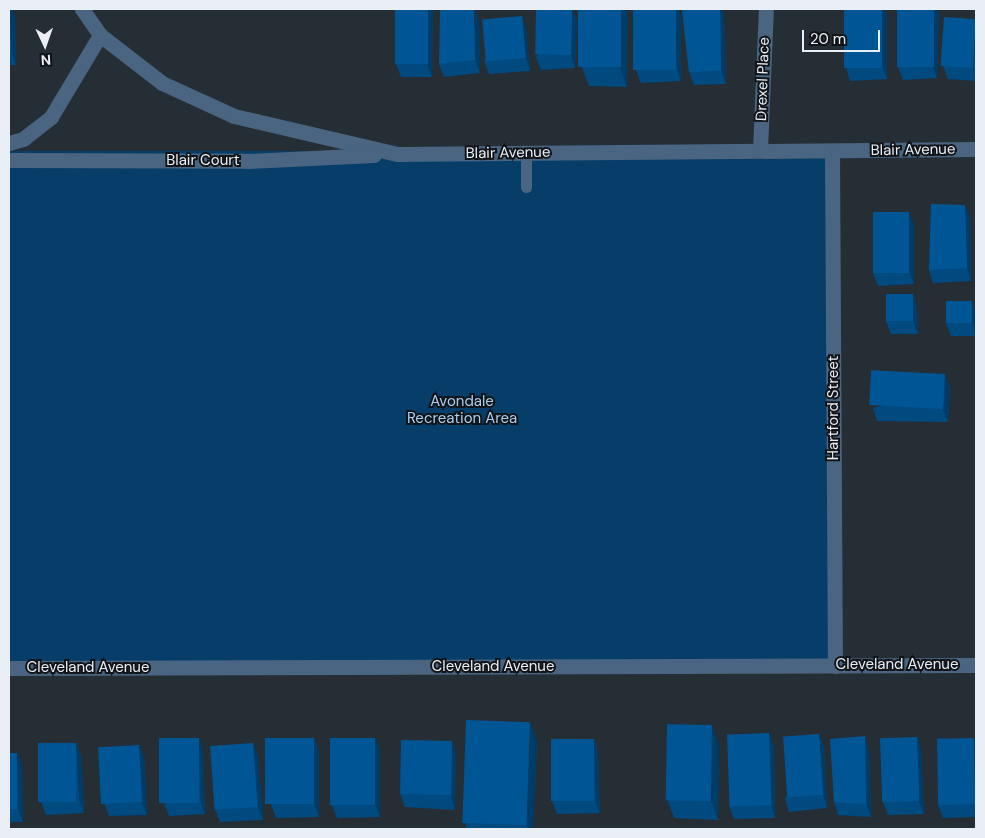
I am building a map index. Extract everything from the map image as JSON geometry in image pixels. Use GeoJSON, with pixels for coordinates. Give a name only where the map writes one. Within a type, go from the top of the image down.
{"type":"FeatureCollection","features":[{"type":"Feature","properties":{"kind":"street","name":"Blair Avenue"},"geometry":{"type":"LineString","coordinates":[[82,9],[100,35],[162,83],[234,116],[397,154],[976,149]]}},
{"type":"Feature","properties":{"kind":"street","name":"Drexel Place"},"geometry":{"type":"LineString","coordinates":[[760,150],[766,9]]}},
{"type":"Feature","properties":{"kind":"street"},"geometry":{"type":"LineString","coordinates":[[9,143],[23,139],[51,117],[100,35]]}},
{"type":"Feature","properties":{"kind":"street","name":"Hartford Street"},"geometry":{"type":"LineString","coordinates":[[832,151],[835,666]]}},
{"type":"Feature","properties":{"kind":"street","name":"Blair Court"},"geometry":{"type":"LineString","coordinates":[[9,160],[248,161],[397,154]]}},
{"type":"Feature","properties":{"kind":"street","name":"Cleveland Avenue"},"geometry":{"type":"LineString","coordinates":[[9,668],[976,665]]}},
{"type":"Feature","properties":{"kind":"lane"},"geometry":{"type":"LineString","coordinates":[[526,152],[526,188]]}},
{"type":"Feature","properties":{"kind":"green space","name":"Avondale Recreation Area"},"geometry":{"type":"Polygon","coordinates":[[[9,151],[832,151],[832,666],[9,666],[9,151]]]}},
{"type":"Feature","properties":{"kind":"building"},"geometry":{"type":"Polygon","coordinates":[[[10,9],[11,52],[9,52],[10,9]]]}},
{"type":"Feature","properties":{"kind":"building"},"geometry":{"type":"Polygon","coordinates":[[[395,9],[428,9],[428,64],[395,64],[395,9]]]}},
{"type":"Feature","properties":{"kind":"building"},"geometry":{"type":"Polygon","coordinates":[[[474,9],[475,60],[439,64],[440,10],[474,9]]]}},
{"type":"Feature","properties":{"kind":"building"},"geometry":{"type":"Polygon","coordinates":[[[536,9],[572,9],[571,55],[535,54],[536,9]]]}},
{"type":"Feature","properties":{"kind":"building"},"geometry":{"type":"Polygon","coordinates":[[[578,9],[621,9],[621,67],[578,67],[578,9]]]}},
{"type":"Feature","properties":{"kind":"building"},"geometry":{"type":"Polygon","coordinates":[[[633,9],[676,9],[676,70],[633,70],[633,9]]]}},
{"type":"Feature","properties":{"kind":"building"},"geometry":{"type":"Polygon","coordinates":[[[682,9],[720,9],[721,71],[689,72],[682,9]]]}},
{"type":"Feature","properties":{"kind":"building"},"geometry":{"type":"Polygon","coordinates":[[[844,9],[882,9],[882,68],[844,68],[844,9]]]}},
{"type":"Feature","properties":{"kind":"building"},"geometry":{"type":"Polygon","coordinates":[[[897,9],[934,9],[934,67],[897,67],[897,9]]]}},
{"type":"Feature","properties":{"kind":"building"},"geometry":{"type":"Polygon","coordinates":[[[522,16],[526,58],[486,61],[482,19],[522,16]]]}},
{"type":"Feature","properties":{"kind":"building"},"geometry":{"type":"Polygon","coordinates":[[[944,17],[976,19],[973,68],[941,66],[944,17]]]}},
{"type":"Feature","properties":{"kind":"building"},"geometry":{"type":"Polygon","coordinates":[[[931,204],[965,205],[967,268],[929,270],[931,204]]]}},
{"type":"Feature","properties":{"kind":"building"},"geometry":{"type":"Polygon","coordinates":[[[873,212],[909,212],[909,273],[873,273],[873,212]]]}},
{"type":"Feature","properties":{"kind":"building"},"geometry":{"type":"Polygon","coordinates":[[[886,294],[913,294],[913,321],[886,321],[886,294]]]}},
{"type":"Feature","properties":{"kind":"building"},"geometry":{"type":"Polygon","coordinates":[[[946,301],[972,301],[972,323],[946,323],[946,301]]]}},
{"type":"Feature","properties":{"kind":"building"},"geometry":{"type":"Polygon","coordinates":[[[871,370],[945,374],[943,409],[869,405],[871,370]]]}},
{"type":"Feature","properties":{"kind":"building"},"geometry":{"type":"Polygon","coordinates":[[[466,720],[530,722],[526,825],[462,823],[466,720]]]}},
{"type":"Feature","properties":{"kind":"building"},"geometry":{"type":"Polygon","coordinates":[[[667,724],[712,725],[711,801],[666,800],[667,724]]]}},
{"type":"Feature","properties":{"kind":"building"},"geometry":{"type":"Polygon","coordinates":[[[769,733],[772,805],[730,806],[727,734],[769,733]]]}},
{"type":"Feature","properties":{"kind":"building"},"geometry":{"type":"Polygon","coordinates":[[[819,734],[823,795],[787,797],[783,737],[819,734]]]}},
{"type":"Feature","properties":{"kind":"building"},"geometry":{"type":"Polygon","coordinates":[[[865,736],[866,804],[834,802],[830,739],[865,736]]]}},
{"type":"Feature","properties":{"kind":"building"},"geometry":{"type":"Polygon","coordinates":[[[917,737],[919,801],[882,802],[880,738],[917,737]]]}},
{"type":"Feature","properties":{"kind":"building"},"geometry":{"type":"Polygon","coordinates":[[[159,738],[199,738],[199,803],[159,803],[159,738]]]}},
{"type":"Feature","properties":{"kind":"building"},"geometry":{"type":"Polygon","coordinates":[[[265,738],[314,738],[314,804],[265,804],[265,738]]]}},
{"type":"Feature","properties":{"kind":"building"},"geometry":{"type":"Polygon","coordinates":[[[330,738],[375,738],[375,805],[330,805],[330,738]]]}},
{"type":"Feature","properties":{"kind":"building"},"geometry":{"type":"Polygon","coordinates":[[[974,738],[975,804],[938,805],[937,739],[974,738]]]}},
{"type":"Feature","properties":{"kind":"building"},"geometry":{"type":"Polygon","coordinates":[[[551,739],[594,739],[594,801],[551,801],[551,739]]]}},
{"type":"Feature","properties":{"kind":"building"},"geometry":{"type":"Polygon","coordinates":[[[401,740],[452,741],[451,795],[400,794],[401,740]]]}},
{"type":"Feature","properties":{"kind":"building"},"geometry":{"type":"Polygon","coordinates":[[[38,743],[76,743],[76,802],[38,802],[38,743]]]}},
{"type":"Feature","properties":{"kind":"building"},"geometry":{"type":"Polygon","coordinates":[[[253,743],[257,807],[215,810],[210,746],[253,743]]]}},
{"type":"Feature","properties":{"kind":"building"},"geometry":{"type":"Polygon","coordinates":[[[139,745],[142,802],[101,804],[98,747],[139,745]]]}},
{"type":"Feature","properties":{"kind":"building"},"geometry":{"type":"Polygon","coordinates":[[[9,753],[17,753],[17,809],[9,809],[9,753]]]}}]}
